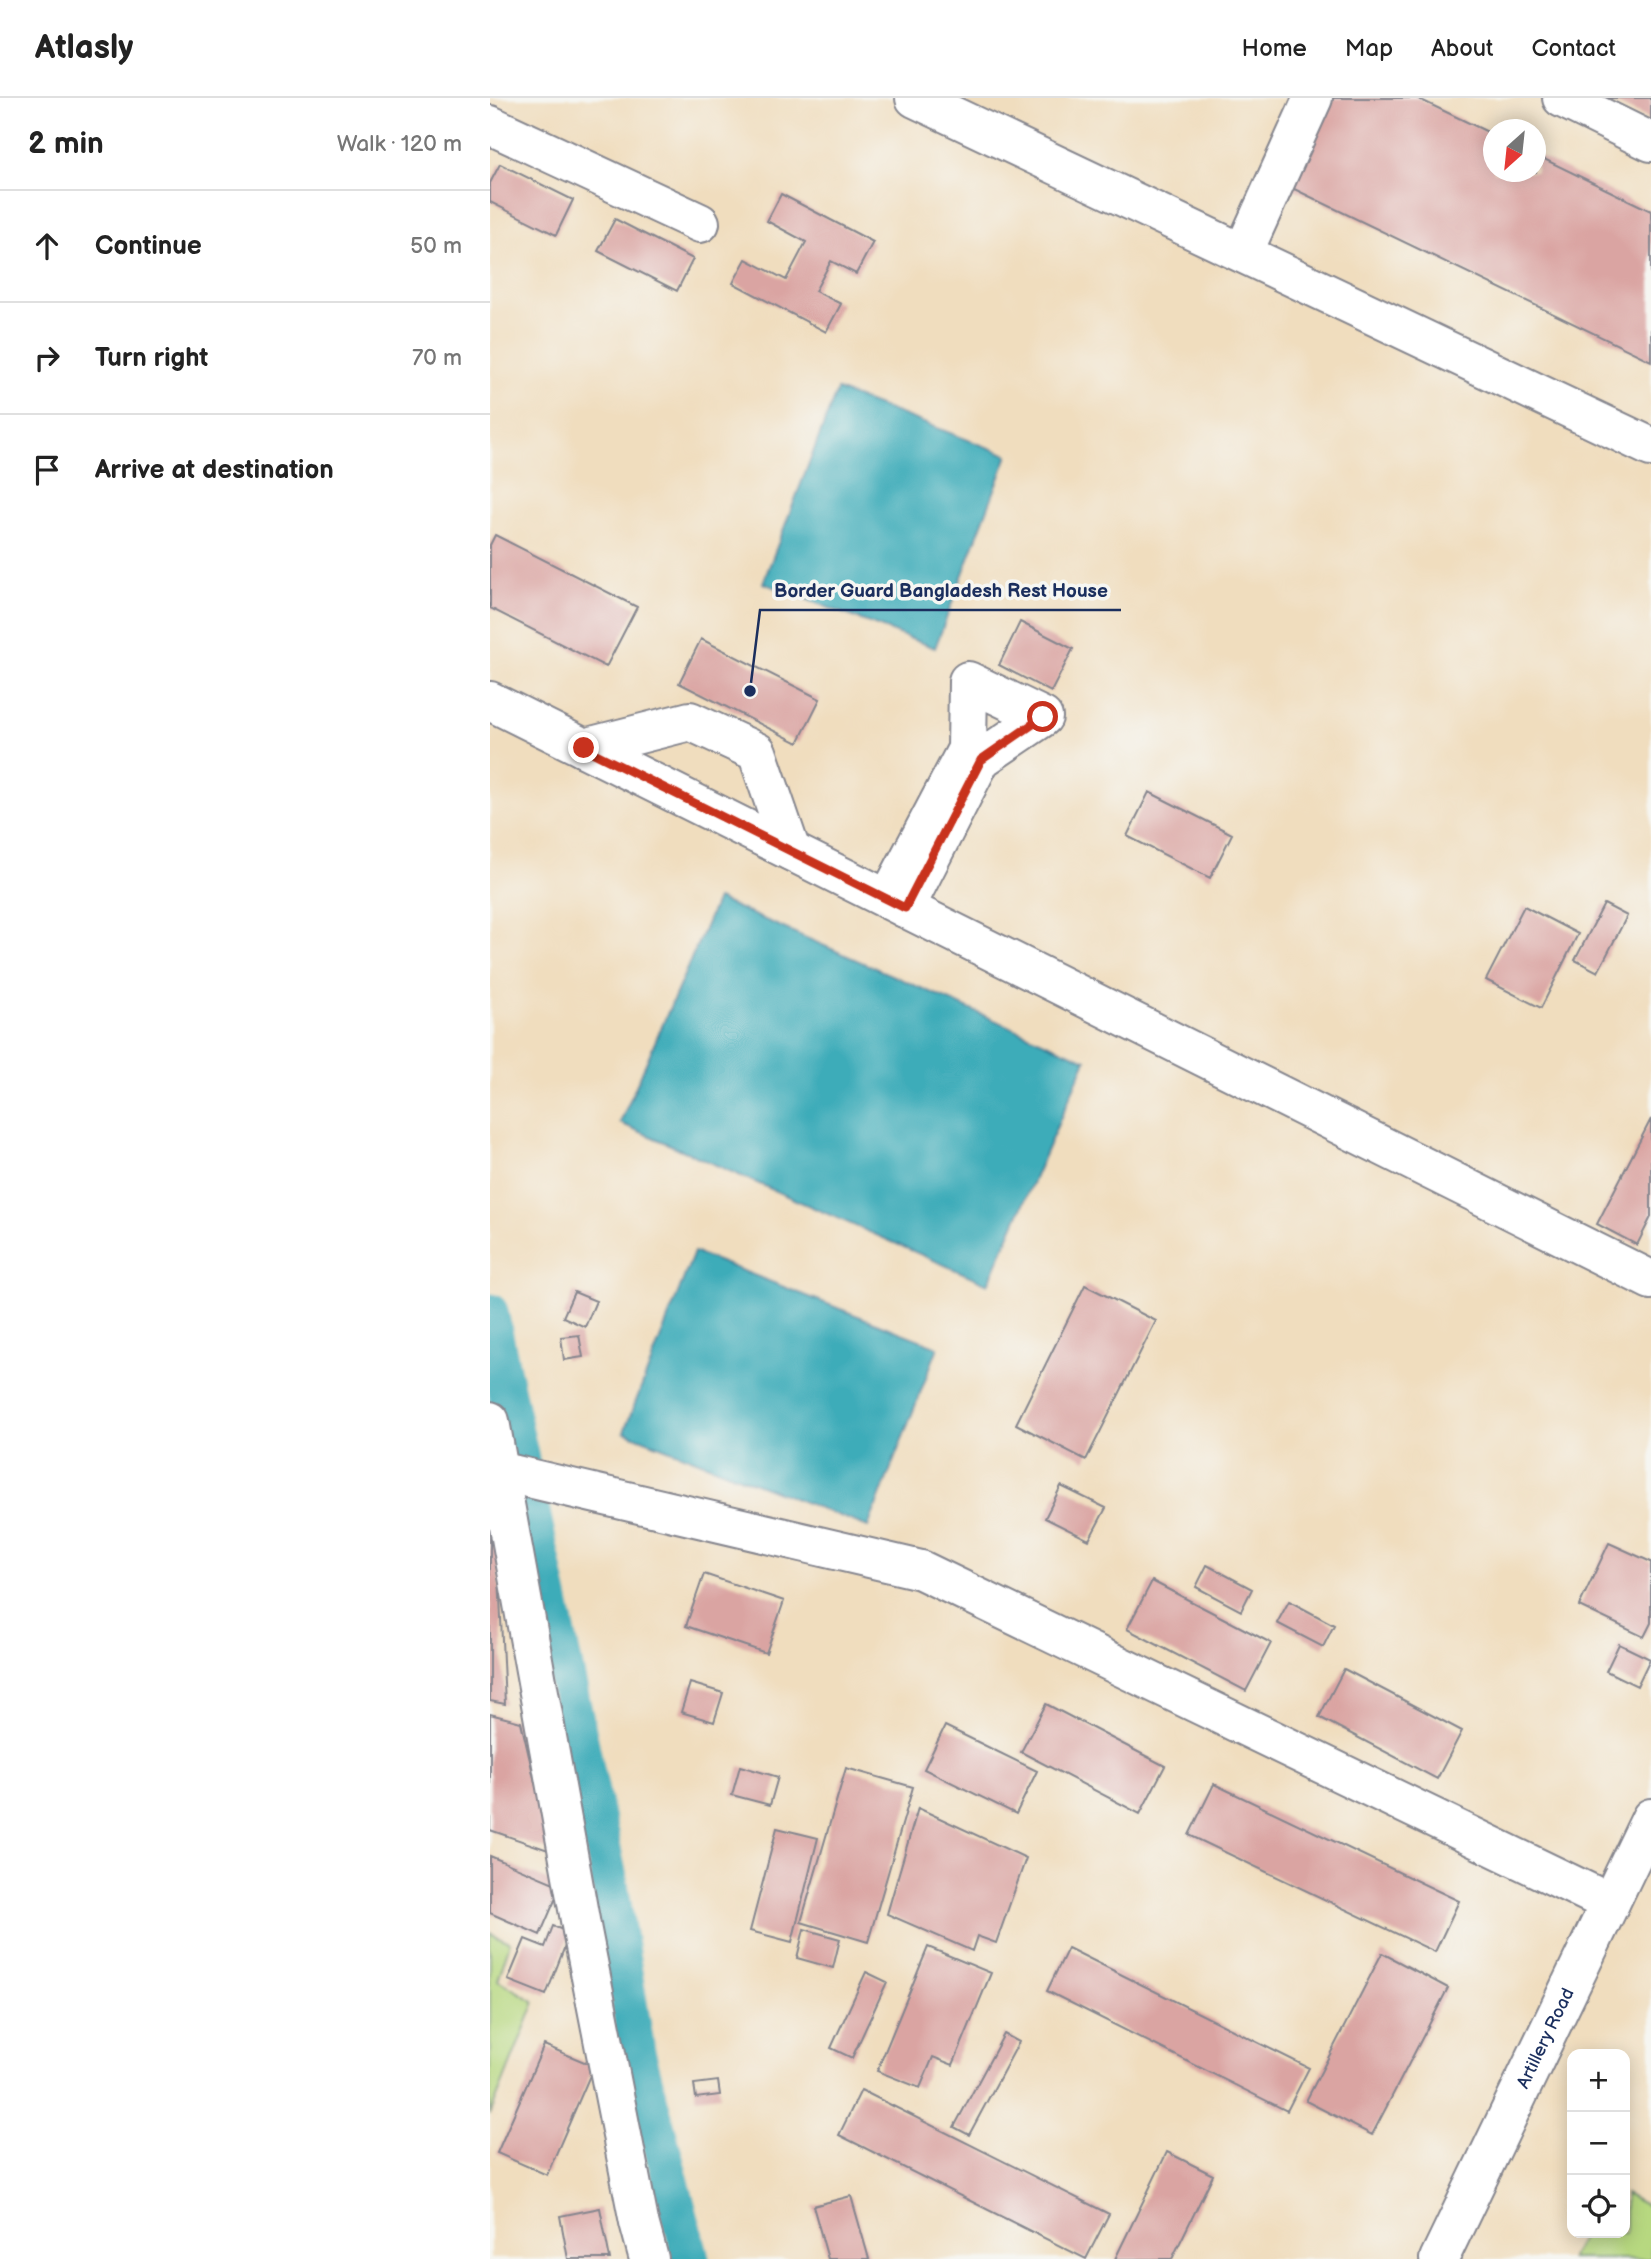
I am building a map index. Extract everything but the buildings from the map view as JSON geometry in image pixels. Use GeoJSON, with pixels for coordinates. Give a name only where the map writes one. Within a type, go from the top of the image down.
{"type":"FeatureCollection","features":[{"type":"Feature","properties":{"kind":"street"},"geometry":{"type":"LineString","coordinates":[[915,98],[1651,447]]}},
{"type":"Feature","properties":{"kind":"street"},"geometry":{"type":"LineString","coordinates":[[1243,253],[1313,98]]}},
{"type":"Feature","properties":{"kind":"street"},"geometry":{"type":"LineString","coordinates":[[1562,98],[1651,142]]}},
{"type":"Feature","properties":{"kind":"street"},"geometry":{"type":"LineString","coordinates":[[490,125],[701,223]]}},
{"type":"Feature","properties":{"kind":"street"},"geometry":{"type":"LineString","coordinates":[[968,681],[1043,717],[981,760],[896,904],[967,749],[968,681]]}},
{"type":"Feature","properties":{"kind":"street"},"geometry":{"type":"LineString","coordinates":[[490,701],[1651,1280]]}},
{"type":"Feature","properties":{"kind":"street"},"geometry":{"type":"LineString","coordinates":[[584,748],[690,721],[757,752],[791,851]]}},
{"type":"Feature","properties":{"kind":"street"},"geometry":{"type":"LineString","coordinates":[[490,1421],[584,1944],[639,2222],[649,2259]]}},
{"type":"Feature","properties":{"kind":"street"},"geometry":{"type":"LineString","coordinates":[[498,1470],[921,1570],[1610,1903]]}},
{"type":"Feature","properties":{"kind":"street","name":"Artillery Road"},"geometry":{"type":"LineString","coordinates":[[1439,2259],[1651,1818]]}},
{"type":"Feature","properties":{"kind":"green space"},"geometry":{"type":"Polygon","coordinates":[[[490,1933],[510,1942],[498,1980],[535,2002],[490,2115],[490,1933]]]}},
{"type":"Feature","properties":{"kind":"green space"},"geometry":{"type":"Polygon","coordinates":[[[1630,2197],[1651,2208],[1651,2259],[1570,2259],[1581,2238],[1630,2238],[1630,2197]]]}},
{"type":"Feature","properties":{"kind":"water"},"geometry":{"type":"Polygon","coordinates":[[[837,390],[1008,455],[935,648],[763,583],[837,390]]]}},
{"type":"Feature","properties":{"kind":"water"},"geometry":{"type":"Polygon","coordinates":[[[717,899],[1086,1060],[988,1284],[620,1123],[717,899]]]}},
{"type":"Feature","properties":{"kind":"water"},"geometry":{"type":"Polygon","coordinates":[[[694,1252],[938,1347],[868,1527],[624,1432],[694,1252]]]}},
{"type":"Feature","properties":{"kind":"waterway"},"geometry":{"type":"LineString","coordinates":[[490,1312],[608,1873],[637,2052],[691,2259]]}},
{"type":"Feature","properties":{"kind":"place","name":"Border Guard Bangladesh Rest House"},"geometry":{"type":"Point","coordinates":[750,691]}},
{"type":"Feature","properties":{"kind":"route"},"geometry":{"type":"LineString","coordinates":[[584,748],[905,908],[981,760],[1043,717]]}}]}
